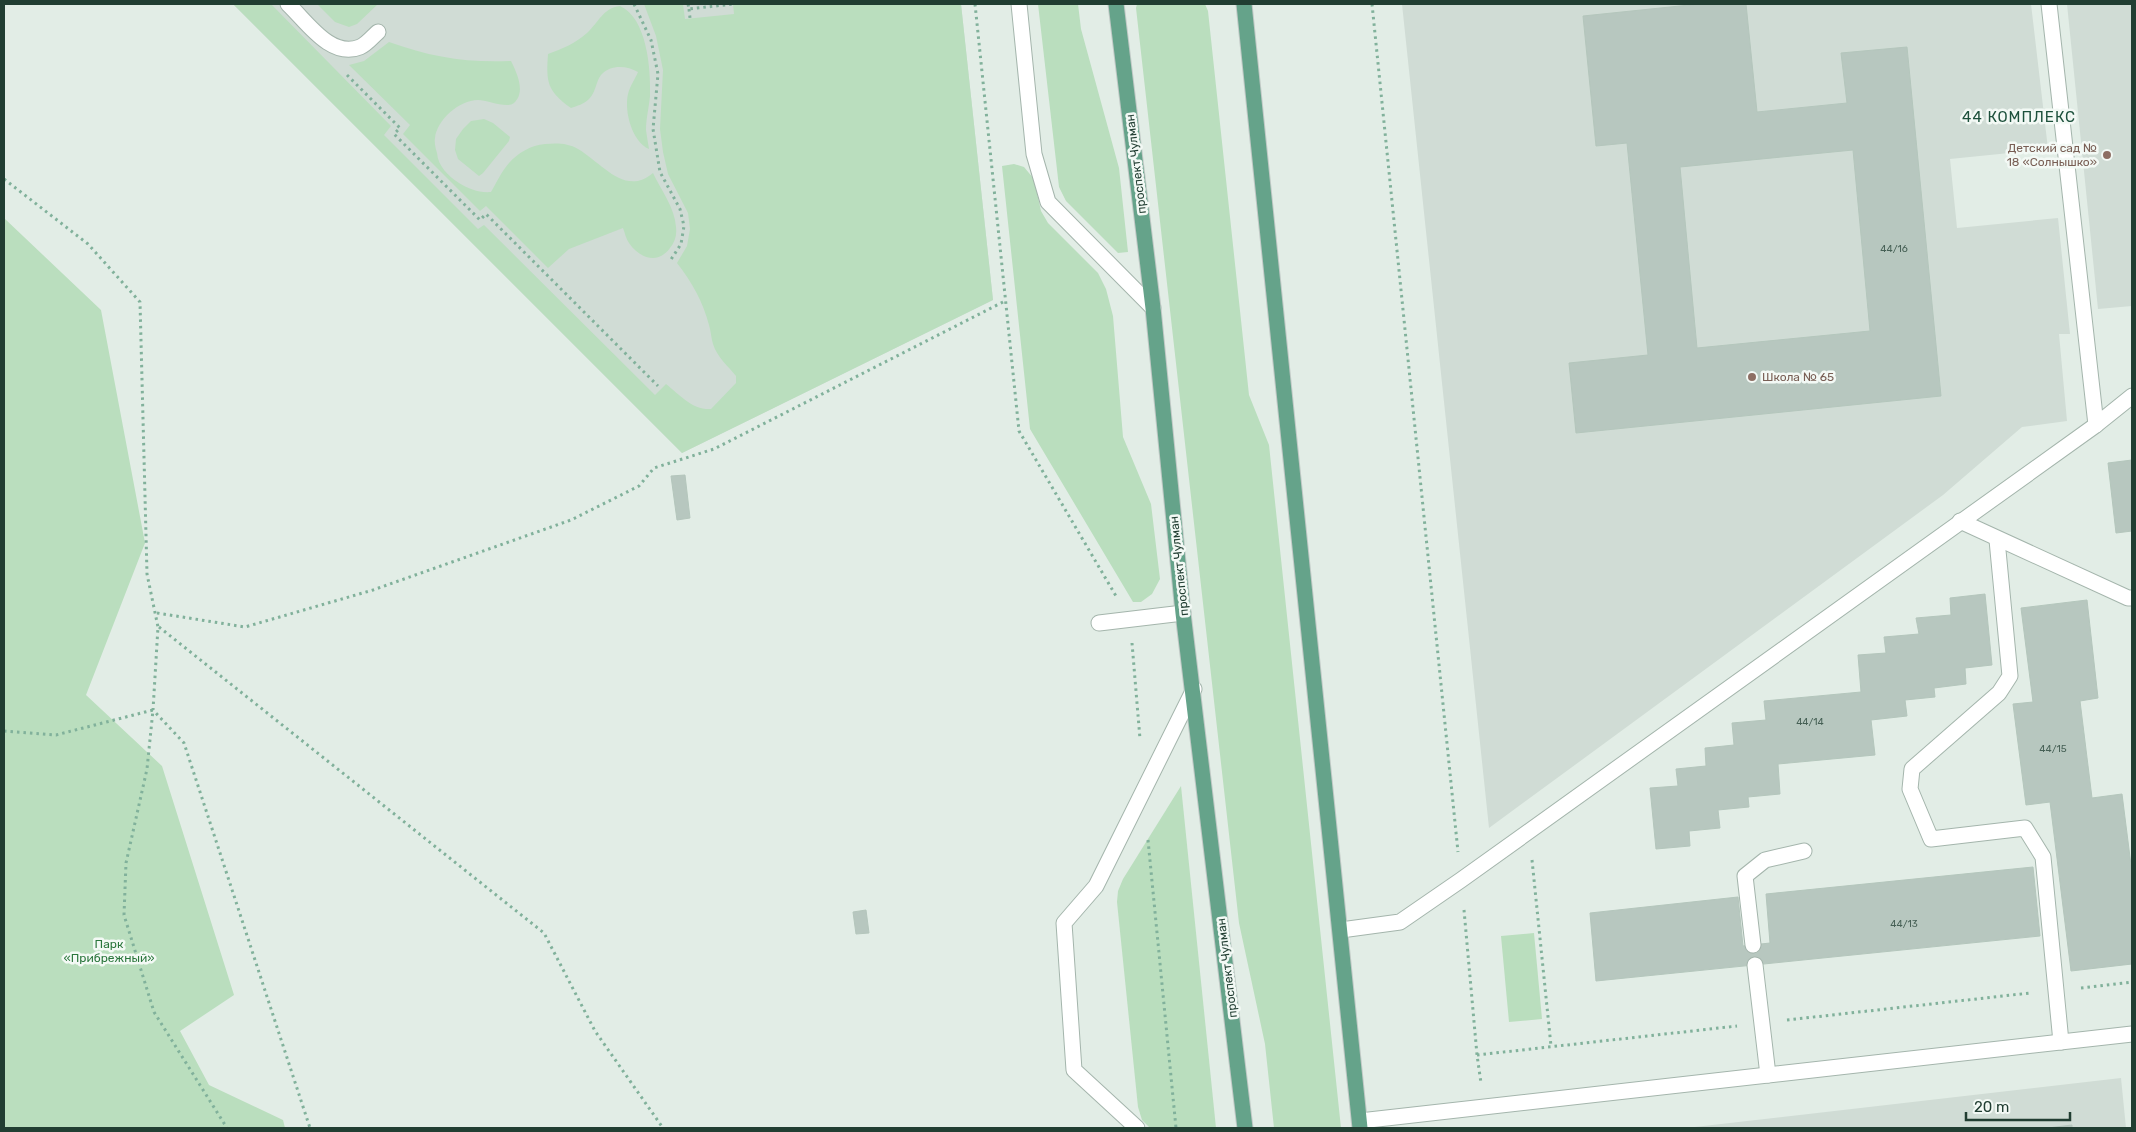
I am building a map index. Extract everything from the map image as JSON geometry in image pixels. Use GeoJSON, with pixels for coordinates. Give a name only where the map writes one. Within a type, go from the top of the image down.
{"type":"FeatureCollection","features":[{"type":"Feature","properties":{"kind":"main road","name":"проспект Чулман"},"geometry":{"type":"LineString","coordinates":[[1116,4],[1153,308],[1183,613],[1194,689],[1245,1128]]}},
{"type":"Feature","properties":{"kind":"main road"},"geometry":{"type":"LineString","coordinates":[[1243,7],[1360,1125]]}},
{"type":"Feature","properties":{"kind":"street"},"geometry":{"type":"LineString","coordinates":[[288,4],[329,44],[346,51],[362,46],[378,32]]}},
{"type":"Feature","properties":{"kind":"street"},"geometry":{"type":"LineString","coordinates":[[1019,4],[1034,154],[1048,202],[1153,308]]}},
{"type":"Feature","properties":{"kind":"street"},"geometry":{"type":"LineString","coordinates":[[2049,4],[2096,425]]}},
{"type":"Feature","properties":{"kind":"street"},"geometry":{"type":"LineString","coordinates":[[1341,930],[1400,922],[2096,425],[2132,396]]}},
{"type":"Feature","properties":{"kind":"street"},"geometry":{"type":"LineString","coordinates":[[1960,521],[1997,540],[2128,598],[2132,598]]}},
{"type":"Feature","properties":{"kind":"street"},"geometry":{"type":"LineString","coordinates":[[1997,540],[2010,676],[1999,693],[1912,769],[1910,789],[1931,839],[2025,828],[2043,857],[2061,1042]]}},
{"type":"Feature","properties":{"kind":"street"},"geometry":{"type":"LineString","coordinates":[[1099,623],[1183,613]]}},
{"type":"Feature","properties":{"kind":"street"},"geometry":{"type":"LineString","coordinates":[[1137,1128],[1074,1070],[1064,923],[1096,886],[1194,689]]}},
{"type":"Feature","properties":{"kind":"street"},"geometry":{"type":"LineString","coordinates":[[1753,945],[1744,876],[1766,860],[1804,851]]}},
{"type":"Feature","properties":{"kind":"street"},"geometry":{"type":"LineString","coordinates":[[1755,965],[1768,1075]]}},
{"type":"Feature","properties":{"kind":"street"},"geometry":{"type":"LineString","coordinates":[[1360,1125],[1768,1075],[2132,1034]]}},
{"type":"Feature","properties":{"kind":"path"},"geometry":{"type":"LineString","coordinates":[[634,4],[651,40],[658,74],[653,129],[660,172],[680,209],[684,226],[681,244],[670,261]]}},
{"type":"Feature","properties":{"kind":"path"},"geometry":{"type":"LineString","coordinates":[[688,4],[690,18]]}},
{"type":"Feature","properties":{"kind":"path"},"geometry":{"type":"LineString","coordinates":[[689,9],[733,4]]}},
{"type":"Feature","properties":{"kind":"path"},"geometry":{"type":"LineString","coordinates":[[975,4],[1019,431],[1130,619],[1140,741]]}},
{"type":"Feature","properties":{"kind":"path"},"geometry":{"type":"LineString","coordinates":[[1372,4],[1477,1054],[1483,1092],[1489,1108]]}},
{"type":"Feature","properties":{"kind":"path"},"geometry":{"type":"LineString","coordinates":[[329,44],[338,66],[400,128],[394,134],[480,220],[486,214],[658,386]]}},
{"type":"Feature","properties":{"kind":"path"},"geometry":{"type":"LineString","coordinates":[[4,179],[88,244],[140,302],[147,574],[157,613],[158,627],[147,769],[126,862],[124,915],[154,1012],[227,1128]]}},
{"type":"Feature","properties":{"kind":"path"},"geometry":{"type":"LineString","coordinates":[[157,613],[245,627],[373,590],[571,520],[639,486],[654,468],[714,449],[1005,301]]}},
{"type":"Feature","properties":{"kind":"path"},"geometry":{"type":"LineString","coordinates":[[158,627],[544,934],[595,1031],[663,1128]]}},
{"type":"Feature","properties":{"kind":"path"},"geometry":{"type":"LineString","coordinates":[[4,732],[56,735],[153,710]]}},
{"type":"Feature","properties":{"kind":"path"},"geometry":{"type":"LineString","coordinates":[[153,710],[184,743],[310,1128]]}},
{"type":"Feature","properties":{"kind":"path"},"geometry":{"type":"LineString","coordinates":[[1529,831],[1551,1046]]}},
{"type":"Feature","properties":{"kind":"path"},"geometry":{"type":"LineString","coordinates":[[1148,840],[1176,1128]]}},
{"type":"Feature","properties":{"kind":"path"},"geometry":{"type":"LineString","coordinates":[[1477,1054],[2132,982]]}},
{"type":"Feature","properties":{"kind":"shaded area"},"geometry":{"type":"Polygon","coordinates":[[[233,4],[961,4],[993,300],[682,453],[233,4]]]}},
{"type":"Feature","properties":{"kind":"shaded area","name":"Школа № 65"},"geometry":{"type":"Polygon","coordinates":[[[1402,4],[2031,4],[2048,149],[1950,159],[1957,228],[2058,218],[2070,334],[2059,334],[2067,421],[2022,427],[1943,495],[1489,828],[1402,4]]]}},
{"type":"Feature","properties":{"kind":"shaded area","name":"Детский сад № 18 «Солнышко»"},"geometry":{"type":"Polygon","coordinates":[[[2067,4],[2132,4],[2132,306],[2098,309],[2067,4]]]}},
{"type":"Feature","properties":{"kind":"shaded area"},"geometry":{"type":"Polygon","coordinates":[[[2121,1078],[2126,1128],[1686,1128],[2121,1078]]]}},
{"type":"Feature","properties":{"kind":"green space"},"geometry":{"type":"Polygon","coordinates":[[[233,4],[271,4],[391,126],[384,135],[478,229],[484,225],[655,395],[666,384],[692,404],[704,409],[711,409],[736,383],[736,376],[715,349],[707,317],[700,300],[677,263],[687,246],[690,229],[688,213],[668,174],[663,152],[660,129],[663,70],[656,36],[644,4],[683,4],[685,19],[734,14],[733,4],[961,4],[993,300],[682,453],[233,4]]]}},
{"type":"Feature","properties":{"kind":"green space"},"geometry":{"type":"Polygon","coordinates":[[[317,4],[378,4],[357,24],[349,27],[335,22],[317,4]]]}},
{"type":"Feature","properties":{"kind":"green space"},"geometry":{"type":"Polygon","coordinates":[[[1038,4],[1078,4],[1081,29],[1119,168],[1128,252],[1118,253],[1066,201],[1059,187],[1038,4]]]}},
{"type":"Feature","properties":{"kind":"green space"},"geometry":{"type":"Polygon","coordinates":[[[1137,4],[1205,4],[1208,11],[1249,395],[1269,445],[1341,1128],[1274,1128],[1265,1044],[1239,923],[1137,4]]]}},
{"type":"Feature","properties":{"kind":"green space"},"geometry":{"type":"Polygon","coordinates":[[[620,6],[629,12],[636,21],[646,45],[650,72],[650,96],[646,122],[649,149],[638,140],[628,117],[628,94],[638,72],[624,67],[605,71],[598,80],[589,99],[583,104],[571,108],[553,91],[548,79],[548,54],[578,40],[605,13],[614,7],[620,6]]]}},
{"type":"Feature","properties":{"kind":"green space"},"geometry":{"type":"Polygon","coordinates":[[[389,42],[419,52],[449,58],[479,61],[511,61],[518,77],[520,88],[518,99],[514,103],[507,105],[482,100],[471,101],[450,112],[440,124],[435,140],[439,162],[447,174],[455,180],[474,190],[491,192],[506,166],[525,150],[545,144],[570,146],[578,149],[623,180],[643,179],[653,173],[675,220],[676,236],[672,246],[660,256],[649,258],[643,256],[629,243],[623,228],[569,249],[548,268],[486,206],[480,211],[403,134],[410,125],[349,65],[364,61],[389,42]]]}},
{"type":"Feature","properties":{"kind":"green space"},"geometry":{"type":"Polygon","coordinates":[[[484,119],[493,123],[510,137],[509,141],[479,176],[458,159],[455,150],[456,139],[463,129],[471,121],[484,119]]]}},
{"type":"Feature","properties":{"kind":"green space"},"geometry":{"type":"Polygon","coordinates":[[[1014,164],[1024,167],[1034,179],[1041,211],[1048,223],[1098,273],[1106,289],[1113,316],[1123,437],[1151,504],[1160,579],[1152,594],[1141,602],[1133,602],[1030,429],[1002,166],[1014,164]]]}},
{"type":"Feature","properties":{"kind":"green space","name":"Парк «Прибрежный»"},"geometry":{"type":"Polygon","coordinates":[[[4,218],[101,310],[145,543],[86,695],[162,766],[234,995],[180,1031],[209,1085],[283,1120],[285,1128],[4,1128],[4,218]]]}},
{"type":"Feature","properties":{"kind":"green space"},"geometry":{"type":"Polygon","coordinates":[[[1181,786],[1216,1128],[1150,1128],[1142,1120],[1138,1107],[1117,902],[1118,891],[1123,879],[1181,786]]]}},
{"type":"Feature","properties":{"kind":"green space"},"geometry":{"type":"Polygon","coordinates":[[[1534,933],[1542,1019],[1509,1022],[1501,936],[1534,933]]]}},
{"type":"Feature","properties":{"kind":"building"},"geometry":{"type":"Polygon","coordinates":[[[1699,4],[1746,4],[1757,112],[1847,103],[1841,53],[1907,47],[1941,396],[1576,433],[1569,363],[1648,355],[1627,143],[1596,146],[1583,16],[1699,4]],[[1853,150],[1680,167],[1697,348],[1870,331],[1853,150]]]}},
{"type":"Feature","properties":{"kind":"building"},"geometry":{"type":"Polygon","coordinates":[[[2132,460],[2132,531],[2116,533],[2108,463],[2132,460]]]}},
{"type":"Feature","properties":{"kind":"building"},"geometry":{"type":"Polygon","coordinates":[[[685,475],[690,518],[677,520],[671,476],[685,475]]]}},
{"type":"Feature","properties":{"kind":"building"},"geometry":{"type":"Polygon","coordinates":[[[1985,594],[1992,665],[1965,668],[1966,684],[1934,688],[1935,697],[1905,700],[1907,716],[1871,720],[1875,755],[1778,764],[1780,794],[1748,797],[1749,807],[1718,810],[1720,828],[1689,831],[1690,846],[1656,849],[1650,788],[1678,786],[1676,769],[1706,766],[1705,748],[1734,745],[1732,723],[1766,720],[1764,701],[1861,692],[1858,655],[1886,653],[1884,637],[1919,634],[1916,618],[1951,615],[1950,598],[1985,594]]]}},
{"type":"Feature","properties":{"kind":"building"},"geometry":{"type":"Polygon","coordinates":[[[2087,600],[2098,698],[2080,701],[2092,798],[2122,794],[2132,873],[2132,964],[2071,971],[2050,802],[2026,805],[2013,704],[2033,702],[2021,608],[2087,600]]]}},
{"type":"Feature","properties":{"kind":"building"},"geometry":{"type":"Polygon","coordinates":[[[2033,867],[2040,936],[1596,981],[1590,913],[1738,897],[1743,946],[1770,943],[1766,894],[2033,867]]]}},
{"type":"Feature","properties":{"kind":"building"},"geometry":{"type":"Polygon","coordinates":[[[866,910],[869,933],[856,934],[853,912],[866,910]]]}},
{"type":"Feature","properties":{"kind":"building"},"geometry":{"type":"Polygon","coordinates":[[[2072,1125],[2072,1128],[2048,1128],[2072,1125]]]}},
{"type":"Feature","properties":{"kind":"place","name":"Детский сад № 18 «Солнышко»"},"geometry":{"type":"Point","coordinates":[2107,155]}},
{"type":"Feature","properties":{"kind":"place","name":"Школа № 65"},"geometry":{"type":"Point","coordinates":[1752,377]}},
{"type":"Feature","properties":{"kind":"district","name":"44 КОМПЛЕКС"},"geometry":{"type":"Point","coordinates":[2019,117]}}]}
